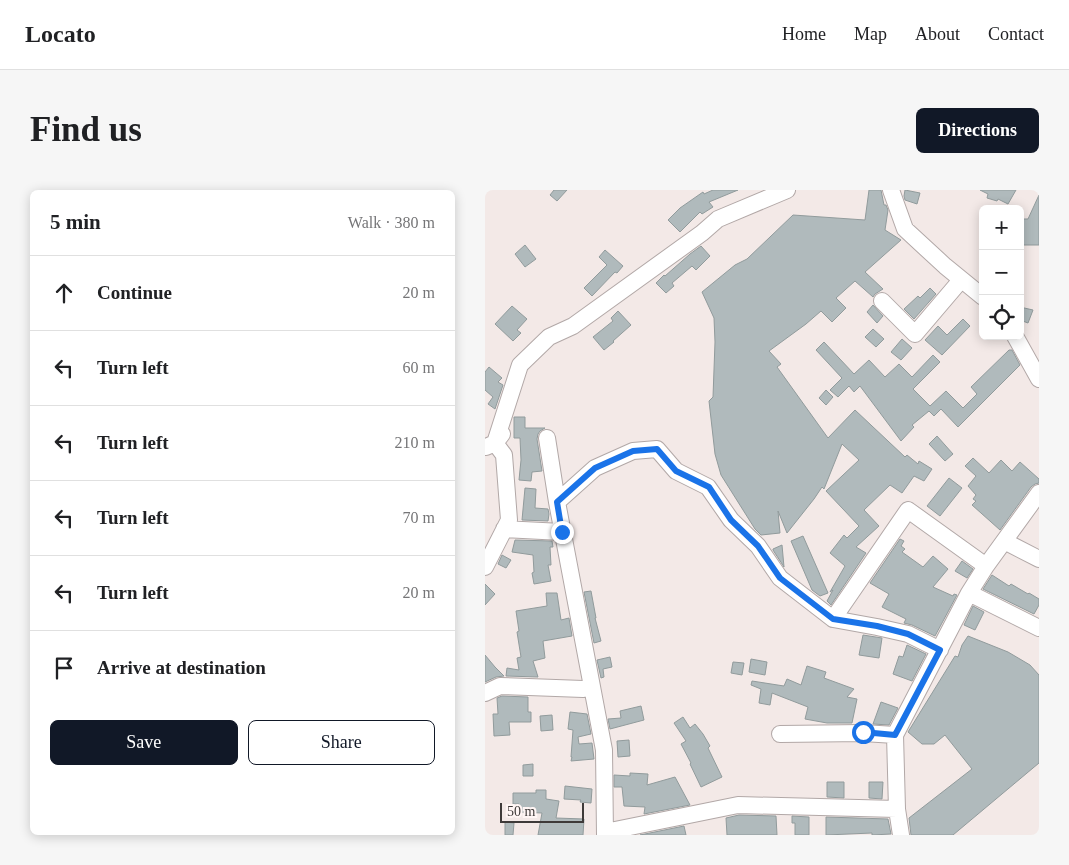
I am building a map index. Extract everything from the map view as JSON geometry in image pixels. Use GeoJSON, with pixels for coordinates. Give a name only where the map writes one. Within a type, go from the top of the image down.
{"type":"FeatureCollection","features":[{"type":"Feature","properties":{"kind":"street"},"geometry":{"type":"LineString","coordinates":[[485,567],[509,520],[505,455],[494,441],[520,365],[549,337],[573,326],[702,233],[718,219],[787,190]]}},
{"type":"Feature","properties":{"kind":"street"},"geometry":{"type":"LineString","coordinates":[[891,190],[905,228],[945,266],[980,295]]}},
{"type":"Feature","properties":{"kind":"street"},"geometry":{"type":"LineString","coordinates":[[882,301],[915,334],[961,280]]}},
{"type":"Feature","properties":{"kind":"street"},"geometry":{"type":"LineString","coordinates":[[1017,340],[1039,379]]}},
{"type":"Feature","properties":{"kind":"street"},"geometry":{"type":"LineString","coordinates":[[547,438],[562,532],[604,750],[605,833],[738,804],[897,809]]}},
{"type":"Feature","properties":{"kind":"street"},"geometry":{"type":"LineString","coordinates":[[557,502],[595,468],[633,451],[657,449],[676,471],[709,487],[731,520],[758,546],[780,578],[833,619],[877,626],[908,634],[940,650]]}},
{"type":"Feature","properties":{"kind":"street"},"geometry":{"type":"LineString","coordinates":[[901,835],[897,809],[895,735],[969,593],[986,566],[1039,493]]}},
{"type":"Feature","properties":{"kind":"street"},"geometry":{"type":"LineString","coordinates":[[833,619],[908,510],[986,566]]}},
{"type":"Feature","properties":{"kind":"street"},"geometry":{"type":"LineString","coordinates":[[504,529],[562,532]]}},
{"type":"Feature","properties":{"kind":"street"},"geometry":{"type":"LineString","coordinates":[[1004,541],[1039,559]]}},
{"type":"Feature","properties":{"kind":"street"},"geometry":{"type":"LineString","coordinates":[[969,593],[1039,628]]}},
{"type":"Feature","properties":{"kind":"street"},"geometry":{"type":"LineString","coordinates":[[485,693],[500,686],[592,687]]}},
{"type":"Feature","properties":{"kind":"street"},"geometry":{"type":"LineString","coordinates":[[780,734],[863,732],[895,735]]}},
{"type":"Feature","properties":{"kind":"building"},"geometry":{"type":"Polygon","coordinates":[[[554,190],[567,190],[557,201],[550,195],[554,190]]]}},
{"type":"Feature","properties":{"kind":"building"},"geometry":{"type":"Polygon","coordinates":[[[713,190],[738,190],[709,202],[713,207],[702,214],[700,212],[680,232],[668,220],[680,208],[703,192],[704,194],[713,190]]]}},
{"type":"Feature","properties":{"kind":"building"},"geometry":{"type":"Polygon","coordinates":[[[869,190],[881,190],[884,205],[886,205],[888,210],[885,230],[901,240],[865,272],[883,289],[873,297],[855,281],[836,298],[846,308],[832,322],[821,311],[769,351],[781,364],[777,367],[828,438],[855,410],[905,457],[907,455],[918,464],[919,461],[932,469],[924,481],[914,476],[902,493],[890,485],[864,510],[879,526],[856,547],[866,553],[831,605],[827,601],[833,590],[830,592],[845,566],[830,553],[844,535],[847,538],[859,526],[826,491],[859,460],[842,444],[824,489],[822,487],[787,533],[778,511],[780,533],[761,535],[755,529],[721,475],[715,454],[709,401],[713,397],[714,318],[702,292],[735,265],[747,259],[793,215],[865,220],[869,190]]]}},
{"type":"Feature","properties":{"kind":"building"},"geometry":{"type":"Polygon","coordinates":[[[905,190],[920,193],[917,204],[905,200],[905,190]]]}},
{"type":"Feature","properties":{"kind":"building"},"geometry":{"type":"Polygon","coordinates":[[[980,190],[1016,190],[1008,204],[998,199],[997,201],[987,198],[988,194],[980,190]]]}},
{"type":"Feature","properties":{"kind":"building"},"geometry":{"type":"Polygon","coordinates":[[[1039,195],[1039,245],[1024,245],[1024,219],[1028,219],[1039,195]]]}},
{"type":"Feature","properties":{"kind":"building"},"geometry":{"type":"Polygon","coordinates":[[[525,245],[536,259],[525,267],[515,254],[525,245]]]}},
{"type":"Feature","properties":{"kind":"building"},"geometry":{"type":"Polygon","coordinates":[[[701,246],[710,256],[696,270],[692,266],[672,283],[674,286],[666,293],[656,283],[701,246]]]}},
{"type":"Feature","properties":{"kind":"building"},"geometry":{"type":"Polygon","coordinates":[[[605,250],[623,266],[592,296],[584,288],[607,265],[599,257],[605,250]]]}},
{"type":"Feature","properties":{"kind":"building"},"geometry":{"type":"Polygon","coordinates":[[[930,288],[936,294],[914,319],[904,309],[930,288]]]}},
{"type":"Feature","properties":{"kind":"building"},"geometry":{"type":"Polygon","coordinates":[[[873,305],[883,316],[877,323],[867,312],[873,305]]]}},
{"type":"Feature","properties":{"kind":"building"},"geometry":{"type":"Polygon","coordinates":[[[512,306],[527,319],[517,330],[521,333],[513,341],[495,324],[512,306]]]}},
{"type":"Feature","properties":{"kind":"building"},"geometry":{"type":"Polygon","coordinates":[[[1024,308],[1033,310],[1028,323],[1024,322],[1024,308]]]}},
{"type":"Feature","properties":{"kind":"building"},"geometry":{"type":"Polygon","coordinates":[[[618,311],[631,325],[604,350],[593,337],[613,321],[611,318],[618,311]]]}},
{"type":"Feature","properties":{"kind":"building"},"geometry":{"type":"Polygon","coordinates":[[[963,319],[970,326],[942,355],[925,340],[938,326],[947,335],[963,319]]]}},
{"type":"Feature","properties":{"kind":"building"},"geometry":{"type":"Polygon","coordinates":[[[873,329],[884,339],[876,347],[865,337],[873,329]]]}},
{"type":"Feature","properties":{"kind":"building"},"geometry":{"type":"Polygon","coordinates":[[[902,339],[912,348],[901,360],[891,352],[902,339]]]}},
{"type":"Feature","properties":{"kind":"building"},"geometry":{"type":"Polygon","coordinates":[[[824,342],[854,374],[869,360],[885,377],[899,364],[912,377],[933,355],[940,362],[913,389],[930,406],[946,391],[963,408],[977,394],[971,387],[1009,350],[1012,350],[1020,365],[958,427],[941,409],[934,416],[929,411],[912,425],[914,427],[901,441],[860,386],[854,392],[849,386],[838,397],[830,390],[842,378],[816,350],[824,342]]]}},
{"type":"Feature","properties":{"kind":"building"},"geometry":{"type":"Polygon","coordinates":[[[489,367],[502,378],[498,382],[503,385],[495,409],[488,404],[493,397],[485,390],[485,372],[489,367]]]}},
{"type":"Feature","properties":{"kind":"building"},"geometry":{"type":"Polygon","coordinates":[[[826,390],[833,397],[826,405],[819,398],[826,390]]]}},
{"type":"Feature","properties":{"kind":"building"},"geometry":{"type":"Polygon","coordinates":[[[514,417],[525,417],[525,428],[545,428],[540,431],[537,439],[542,471],[532,472],[531,481],[519,480],[521,460],[520,438],[514,438],[514,417]]]}},
{"type":"Feature","properties":{"kind":"building"},"geometry":{"type":"Polygon","coordinates":[[[937,436],[953,454],[945,461],[929,444],[937,436]]]}},
{"type":"Feature","properties":{"kind":"building"},"geometry":{"type":"Polygon","coordinates":[[[973,458],[989,473],[1001,460],[1012,471],[1020,462],[1039,479],[1039,483],[1031,487],[1000,530],[972,505],[976,501],[973,499],[976,495],[968,486],[976,476],[965,466],[973,458]]]}},
{"type":"Feature","properties":{"kind":"building"},"geometry":{"type":"Polygon","coordinates":[[[949,478],[962,488],[940,516],[927,506],[949,478]]]}},
{"type":"Feature","properties":{"kind":"building"},"geometry":{"type":"Polygon","coordinates":[[[525,488],[536,489],[535,508],[548,509],[548,521],[522,520],[525,488]]]}},
{"type":"Feature","properties":{"kind":"building"},"geometry":{"type":"Polygon","coordinates":[[[803,536],[828,593],[820,596],[812,590],[791,541],[803,536]]]}},
{"type":"Feature","properties":{"kind":"building"},"geometry":{"type":"Polygon","coordinates":[[[900,539],[904,541],[901,546],[905,549],[902,552],[923,567],[933,556],[948,569],[933,587],[953,596],[954,594],[957,595],[935,636],[904,623],[906,619],[882,607],[889,594],[870,583],[900,539]]]}},
{"type":"Feature","properties":{"kind":"building"},"geometry":{"type":"Polygon","coordinates":[[[515,540],[552,541],[553,547],[550,547],[551,565],[548,565],[551,581],[534,584],[532,573],[534,572],[533,555],[512,552],[515,540]]]}},
{"type":"Feature","properties":{"kind":"building"},"geometry":{"type":"Polygon","coordinates":[[[782,545],[784,567],[773,550],[782,545]]]}},
{"type":"Feature","properties":{"kind":"building"},"geometry":{"type":"Polygon","coordinates":[[[502,555],[511,560],[506,568],[498,564],[502,555]]]}},
{"type":"Feature","properties":{"kind":"building"},"geometry":{"type":"Polygon","coordinates":[[[962,561],[973,569],[967,578],[955,571],[962,561]]]}},
{"type":"Feature","properties":{"kind":"building"},"geometry":{"type":"Polygon","coordinates":[[[992,575],[1009,586],[1011,584],[1039,599],[1039,605],[1034,614],[983,589],[992,575]]]}},
{"type":"Feature","properties":{"kind":"building"},"geometry":{"type":"Polygon","coordinates":[[[485,584],[495,594],[485,605],[485,584]]]}},
{"type":"Feature","properties":{"kind":"building"},"geometry":{"type":"Polygon","coordinates":[[[591,591],[601,641],[594,643],[584,592],[591,591]]]}},
{"type":"Feature","properties":{"kind":"building"},"geometry":{"type":"Polygon","coordinates":[[[546,593],[557,593],[561,620],[569,618],[572,636],[543,641],[545,658],[533,661],[538,677],[506,676],[507,668],[519,670],[517,658],[521,657],[516,611],[547,606],[546,593]]]}},
{"type":"Feature","properties":{"kind":"building"},"geometry":{"type":"Polygon","coordinates":[[[973,606],[984,612],[975,630],[964,625],[973,606]]]}},
{"type":"Feature","properties":{"kind":"building"},"geometry":{"type":"Polygon","coordinates":[[[863,635],[882,638],[879,658],[859,655],[863,635]]]}},
{"type":"Feature","properties":{"kind":"building"},"geometry":{"type":"Polygon","coordinates":[[[968,636],[1008,652],[1030,665],[1039,675],[1039,763],[953,835],[911,835],[909,818],[972,769],[945,735],[934,744],[922,744],[908,732],[955,656],[958,657],[962,645],[968,636]]]}},
{"type":"Feature","properties":{"kind":"building"},"geometry":{"type":"Polygon","coordinates":[[[907,645],[926,654],[912,681],[893,674],[899,656],[903,657],[907,645]]]}},
{"type":"Feature","properties":{"kind":"building"},"geometry":{"type":"Polygon","coordinates":[[[485,655],[495,667],[504,676],[485,682],[485,655]]]}},
{"type":"Feature","properties":{"kind":"building"},"geometry":{"type":"Polygon","coordinates":[[[610,657],[612,667],[603,669],[604,677],[601,678],[597,660],[610,657]]]}},
{"type":"Feature","properties":{"kind":"building"},"geometry":{"type":"Polygon","coordinates":[[[751,659],[767,662],[765,675],[749,672],[751,659]]]}},
{"type":"Feature","properties":{"kind":"building"},"geometry":{"type":"Polygon","coordinates":[[[733,662],[744,663],[742,675],[731,673],[733,662]]]}},
{"type":"Feature","properties":{"kind":"building"},"geometry":{"type":"Polygon","coordinates":[[[807,666],[826,672],[824,678],[854,689],[847,697],[857,699],[852,723],[827,723],[805,719],[808,707],[772,693],[770,705],[759,703],[761,689],[751,685],[752,681],[784,686],[787,679],[801,685],[807,666]]]}},
{"type":"Feature","properties":{"kind":"building"},"geometry":{"type":"Polygon","coordinates":[[[502,696],[528,697],[528,712],[531,712],[531,722],[509,722],[510,735],[494,736],[493,714],[498,714],[497,698],[502,696]]]}},
{"type":"Feature","properties":{"kind":"building"},"geometry":{"type":"Polygon","coordinates":[[[881,702],[898,708],[889,725],[873,724],[881,702]]]}},
{"type":"Feature","properties":{"kind":"building"},"geometry":{"type":"Polygon","coordinates":[[[641,706],[644,720],[610,729],[608,719],[621,718],[620,711],[641,706]]]}},
{"type":"Feature","properties":{"kind":"building"},"geometry":{"type":"Polygon","coordinates":[[[570,712],[587,714],[591,734],[578,737],[579,744],[592,743],[594,759],[571,761],[573,730],[568,729],[570,712]]]}},
{"type":"Feature","properties":{"kind":"building"},"geometry":{"type":"Polygon","coordinates":[[[552,715],[553,730],[541,731],[540,716],[552,715]]]}},
{"type":"Feature","properties":{"kind":"building"},"geometry":{"type":"Polygon","coordinates":[[[683,717],[690,728],[695,724],[703,734],[710,746],[708,748],[722,777],[701,787],[681,744],[686,741],[674,723],[683,717]]]}},
{"type":"Feature","properties":{"kind":"building"},"geometry":{"type":"Polygon","coordinates":[[[629,740],[630,756],[618,757],[617,741],[629,740]]]}},
{"type":"Feature","properties":{"kind":"building"},"geometry":{"type":"Polygon","coordinates":[[[533,764],[533,776],[523,776],[523,765],[533,764]]]}},
{"type":"Feature","properties":{"kind":"building"},"geometry":{"type":"Polygon","coordinates":[[[630,773],[648,774],[647,785],[675,777],[690,805],[644,814],[645,807],[624,806],[622,787],[614,787],[614,775],[630,776],[630,773]]]}},
{"type":"Feature","properties":{"kind":"building"},"geometry":{"type":"Polygon","coordinates":[[[827,782],[844,782],[844,798],[827,797],[827,782]]]}},
{"type":"Feature","properties":{"kind":"building"},"geometry":{"type":"Polygon","coordinates":[[[869,782],[883,782],[882,799],[869,798],[869,782]]]}},
{"type":"Feature","properties":{"kind":"building"},"geometry":{"type":"Polygon","coordinates":[[[565,786],[592,789],[591,803],[580,802],[581,800],[564,799],[565,786]]]}},
{"type":"Feature","properties":{"kind":"building"},"geometry":{"type":"Polygon","coordinates":[[[536,790],[546,790],[546,799],[559,801],[556,818],[584,819],[583,835],[538,835],[542,813],[519,812],[519,804],[513,804],[513,793],[536,793],[536,790]]]}},
{"type":"Feature","properties":{"kind":"building"},"geometry":{"type":"Polygon","coordinates":[[[739,815],[776,816],[777,835],[727,835],[726,818],[739,815]]]}},
{"type":"Feature","properties":{"kind":"building"},"geometry":{"type":"Polygon","coordinates":[[[792,816],[809,817],[809,835],[795,835],[795,823],[792,823],[792,816]]]}},
{"type":"Feature","properties":{"kind":"building"},"geometry":{"type":"Polygon","coordinates":[[[826,817],[888,819],[891,834],[826,835],[826,817]]]}},
{"type":"Feature","properties":{"kind":"building"},"geometry":{"type":"Polygon","coordinates":[[[505,822],[514,823],[513,835],[505,835],[505,822]]]}},
{"type":"Feature","properties":{"kind":"building"},"geometry":{"type":"Polygon","coordinates":[[[684,826],[686,835],[640,835],[684,826]]]}},
{"type":"Feature","properties":{"kind":"route"},"geometry":{"type":"LineString","coordinates":[[562,532],[557,502],[595,468],[633,451],[657,449],[676,471],[709,487],[731,520],[758,546],[780,578],[833,619],[877,626],[908,634],[940,650],[895,735],[863,732]]}}]}
